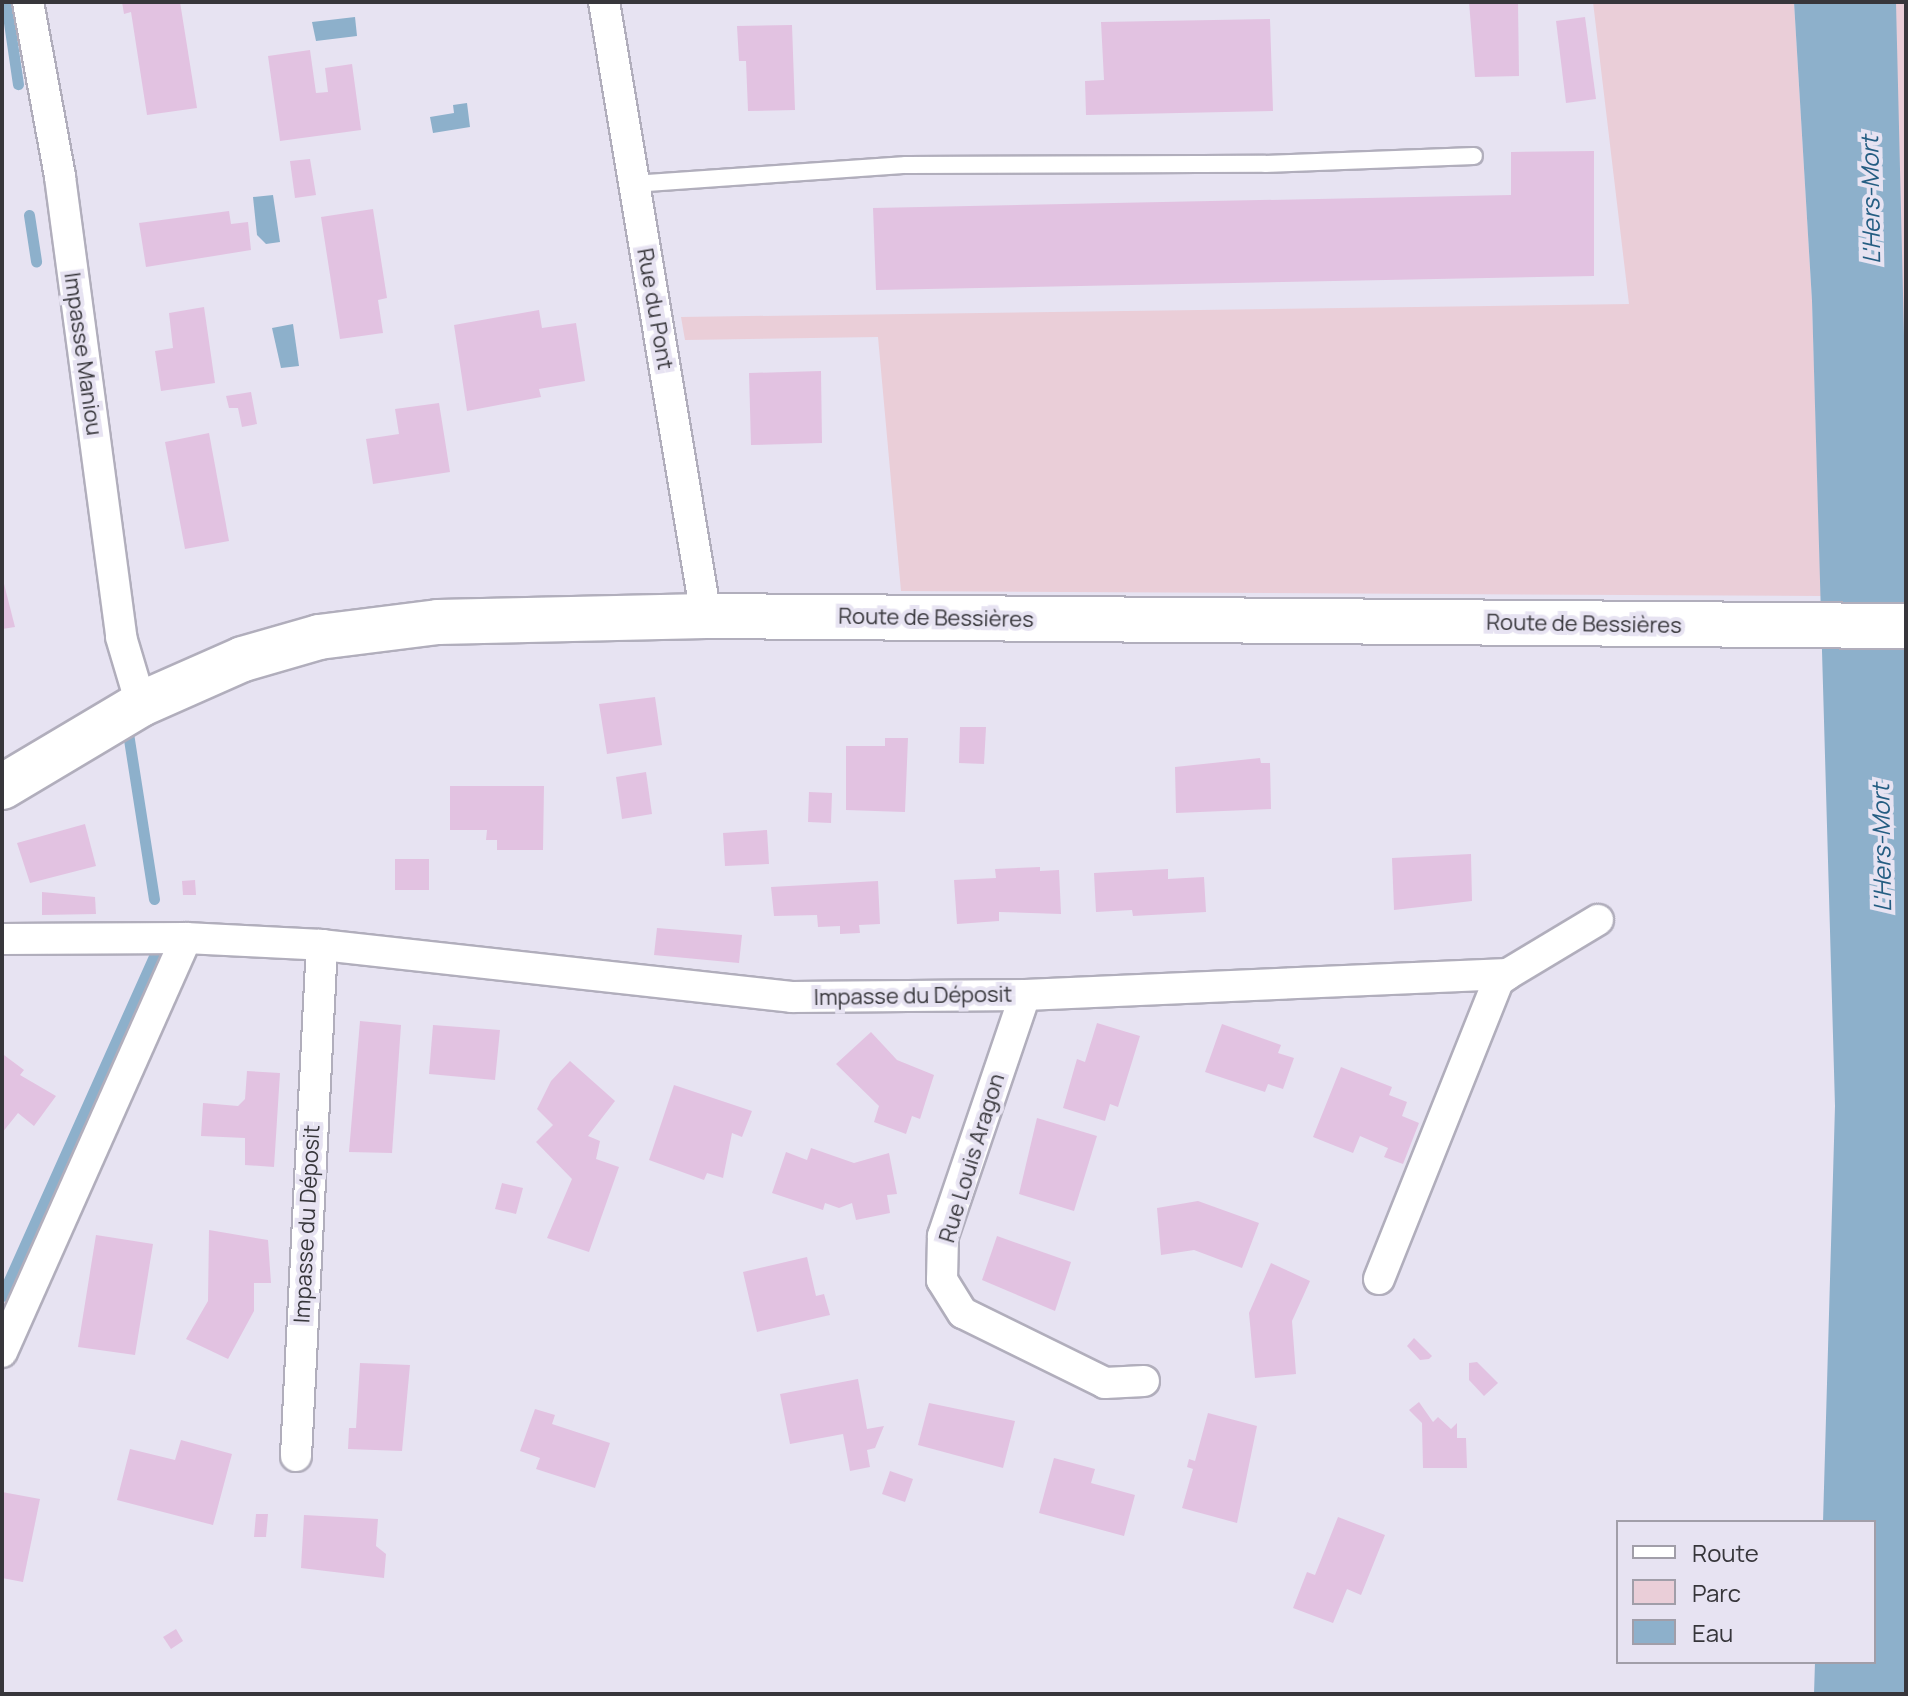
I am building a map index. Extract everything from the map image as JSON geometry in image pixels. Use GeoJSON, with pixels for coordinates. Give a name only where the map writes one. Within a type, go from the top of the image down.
{"type":"FeatureCollection","features":[{"type":"Feature","properties":{"kind":"main road","name":"Route de Bessières"},"geometry":{"type":"LineString","coordinates":[[2,787],[141,704],[243,659],[319,637],[438,622],[706,616],[1906,626]]}},
{"type":"Feature","properties":{"kind":"street","name":"Impasse Maniou"},"geometry":{"type":"LineString","coordinates":[[28,2],[60,177],[121,637],[141,704]]}},
{"type":"Feature","properties":{"kind":"street","name":"Rue du Pont"},"geometry":{"type":"LineString","coordinates":[[604,2],[706,616]]}},
{"type":"Feature","properties":{"kind":"street","name":"Impasse du Déposit"},"geometry":{"type":"LineString","coordinates":[[1379,1279],[1498,981],[1598,920]]}},
{"type":"Feature","properties":{"kind":"street","name":"Impasse du Déposit"},"geometry":{"type":"LineString","coordinates":[[2,939],[186,938],[322,945],[792,997],[1025,995],[1508,974]]}},
{"type":"Feature","properties":{"kind":"street"},"geometry":{"type":"LineString","coordinates":[[2,1352],[186,938]]}},
{"type":"Feature","properties":{"kind":"street","name":"Impasse du Déposit"},"geometry":{"type":"LineString","coordinates":[[296,1456],[322,945]]}},
{"type":"Feature","properties":{"kind":"street","name":"Rue Louis Aragon"},"geometry":{"type":"LineString","coordinates":[[1025,995],[943,1236],[942,1280],[963,1313],[1105,1383],[1144,1381]]}},
{"type":"Feature","properties":{"kind":"lane"},"geometry":{"type":"LineString","coordinates":[[633,184],[906,165],[1265,164],[1474,156]]}},
{"type":"Feature","properties":{"kind":"green space"},"geometry":{"type":"Polygon","coordinates":[[[1593,2],[1794,2],[1812,301],[1821,596],[901,591],[878,337],[685,340],[681,317],[1629,304],[1593,2]]]}},
{"type":"Feature","properties":{"kind":"green space"},"geometry":{"type":"Polygon","coordinates":[[[1896,2],[1906,2],[1906,419],[1897,154],[1896,2]]]}},
{"type":"Feature","properties":{"kind":"water","name":"L'Hers-Mort"},"geometry":{"type":"Polygon","coordinates":[[[1794,2],[1896,2],[1906,419],[1904,1694],[1814,1694],[1815,1664],[1876,1664],[1876,1520],[1823,1520],[1835,1106],[1812,301],[1794,2]]]}},
{"type":"Feature","properties":{"kind":"water"},"geometry":{"type":"Polygon","coordinates":[[[355,17],[357,36],[316,41],[312,22],[355,17]]]}},
{"type":"Feature","properties":{"kind":"water"},"geometry":{"type":"Polygon","coordinates":[[[467,103],[470,127],[433,133],[430,117],[454,113],[453,105],[467,103]]]}},
{"type":"Feature","properties":{"kind":"water"},"geometry":{"type":"Polygon","coordinates":[[[273,195],[280,242],[266,244],[257,235],[253,197],[273,195]]]}},
{"type":"Feature","properties":{"kind":"water"},"geometry":{"type":"Polygon","coordinates":[[[293,324],[299,366],[281,368],[272,328],[293,324]]]}},
{"type":"Feature","properties":{"kind":"building"},"geometry":{"type":"Polygon","coordinates":[[[122,2],[180,2],[197,108],[147,115],[131,12],[124,14],[122,2]]]}},
{"type":"Feature","properties":{"kind":"building"},"geometry":{"type":"Polygon","coordinates":[[[1469,2],[1518,2],[1519,76],[1475,77],[1469,2]]]}},
{"type":"Feature","properties":{"kind":"building"},"geometry":{"type":"Polygon","coordinates":[[[1585,17],[1596,99],[1566,103],[1556,21],[1585,17]]]}},
{"type":"Feature","properties":{"kind":"building"},"geometry":{"type":"Polygon","coordinates":[[[1270,19],[1273,111],[1086,115],[1085,81],[1104,80],[1101,22],[1270,19]]]}},
{"type":"Feature","properties":{"kind":"building"},"geometry":{"type":"Polygon","coordinates":[[[792,25],[795,110],[748,111],[746,61],[739,61],[737,26],[792,25]]]}},
{"type":"Feature","properties":{"kind":"building"},"geometry":{"type":"Polygon","coordinates":[[[310,50],[316,93],[328,92],[325,68],[352,64],[361,130],[280,141],[268,56],[310,50]]]}},
{"type":"Feature","properties":{"kind":"building"},"geometry":{"type":"Polygon","coordinates":[[[1594,151],[1594,276],[876,290],[873,208],[1511,195],[1511,152],[1594,151]]]}},
{"type":"Feature","properties":{"kind":"building"},"geometry":{"type":"Polygon","coordinates":[[[310,159],[316,195],[295,198],[290,161],[310,159]]]}},
{"type":"Feature","properties":{"kind":"building"},"geometry":{"type":"Polygon","coordinates":[[[373,209],[387,298],[378,300],[383,333],[340,339],[321,217],[373,209]]]}},
{"type":"Feature","properties":{"kind":"building"},"geometry":{"type":"Polygon","coordinates":[[[229,211],[231,224],[248,222],[251,250],[146,267],[139,223],[229,211]]]}},
{"type":"Feature","properties":{"kind":"building"},"geometry":{"type":"Polygon","coordinates":[[[204,307],[215,383],[161,391],[155,351],[173,348],[169,313],[204,307]]]}},
{"type":"Feature","properties":{"kind":"building"},"geometry":{"type":"Polygon","coordinates":[[[539,310],[542,328],[576,323],[585,381],[539,389],[541,397],[467,411],[454,325],[539,310]]]}},
{"type":"Feature","properties":{"kind":"building"},"geometry":{"type":"Polygon","coordinates":[[[821,371],[822,443],[751,445],[749,373],[821,371]]]}},
{"type":"Feature","properties":{"kind":"building"},"geometry":{"type":"Polygon","coordinates":[[[251,392],[257,424],[242,427],[238,408],[229,408],[226,396],[251,392]]]}},
{"type":"Feature","properties":{"kind":"building"},"geometry":{"type":"Polygon","coordinates":[[[439,403],[450,472],[373,484],[366,439],[399,434],[395,409],[439,403]]]}},
{"type":"Feature","properties":{"kind":"building"},"geometry":{"type":"Polygon","coordinates":[[[209,433],[229,541],[185,549],[165,442],[209,433]]]}},
{"type":"Feature","properties":{"kind":"building"},"geometry":{"type":"Polygon","coordinates":[[[2,576],[15,627],[2,629],[2,576]]]}},
{"type":"Feature","properties":{"kind":"building"},"geometry":{"type":"Polygon","coordinates":[[[655,697],[662,745],[607,754],[599,704],[655,697]]]}},
{"type":"Feature","properties":{"kind":"building"},"geometry":{"type":"Polygon","coordinates":[[[960,727],[986,727],[984,764],[959,763],[960,727]]]}},
{"type":"Feature","properties":{"kind":"building"},"geometry":{"type":"Polygon","coordinates":[[[885,738],[908,738],[905,812],[846,810],[846,746],[885,746],[885,738]]]}},
{"type":"Feature","properties":{"kind":"building"},"geometry":{"type":"Polygon","coordinates":[[[1260,758],[1261,763],[1270,763],[1271,809],[1176,813],[1175,767],[1260,758]]]}},
{"type":"Feature","properties":{"kind":"building"},"geometry":{"type":"Polygon","coordinates":[[[646,772],[652,814],[622,819],[616,777],[646,772]]]}},
{"type":"Feature","properties":{"kind":"building"},"geometry":{"type":"Polygon","coordinates":[[[450,786],[544,786],[543,850],[497,850],[497,840],[486,840],[487,830],[450,830],[450,786]]]}},
{"type":"Feature","properties":{"kind":"building"},"geometry":{"type":"Polygon","coordinates":[[[809,792],[832,793],[831,823],[808,822],[809,792]]]}},
{"type":"Feature","properties":{"kind":"building"},"geometry":{"type":"Polygon","coordinates":[[[85,824],[96,866],[30,883],[17,843],[85,824]]]}},
{"type":"Feature","properties":{"kind":"building"},"geometry":{"type":"Polygon","coordinates":[[[767,830],[769,864],[725,866],[723,833],[767,830]]]}},
{"type":"Feature","properties":{"kind":"building"},"geometry":{"type":"Polygon","coordinates":[[[1471,854],[1472,901],[1394,910],[1392,858],[1471,854]]]}},
{"type":"Feature","properties":{"kind":"building"},"geometry":{"type":"Polygon","coordinates":[[[395,859],[429,859],[429,890],[395,890],[395,859]]]}},
{"type":"Feature","properties":{"kind":"building"},"geometry":{"type":"Polygon","coordinates":[[[1040,867],[1040,871],[1059,870],[1061,914],[999,912],[999,921],[957,924],[954,880],[996,878],[995,869],[1040,867]]]}},
{"type":"Feature","properties":{"kind":"building"},"geometry":{"type":"Polygon","coordinates":[[[1168,869],[1168,879],[1204,877],[1206,912],[1133,916],[1132,910],[1096,912],[1094,873],[1168,869]]]}},
{"type":"Feature","properties":{"kind":"building"},"geometry":{"type":"Polygon","coordinates":[[[195,880],[196,895],[183,895],[182,881],[195,880]]]}},
{"type":"Feature","properties":{"kind":"building"},"geometry":{"type":"Polygon","coordinates":[[[878,881],[880,924],[859,925],[860,933],[840,934],[840,926],[818,927],[817,915],[774,916],[771,887],[878,881]]]}},
{"type":"Feature","properties":{"kind":"building"},"geometry":{"type":"Polygon","coordinates":[[[42,892],[95,897],[96,914],[42,915],[42,892]]]}},
{"type":"Feature","properties":{"kind":"building"},"geometry":{"type":"Polygon","coordinates":[[[657,928],[742,935],[739,963],[654,955],[657,928]]]}},
{"type":"Feature","properties":{"kind":"building"},"geometry":{"type":"Polygon","coordinates":[[[360,1021],[401,1025],[392,1153],[349,1152],[360,1021]]]}},
{"type":"Feature","properties":{"kind":"building"},"geometry":{"type":"Polygon","coordinates":[[[1097,1023],[1140,1036],[1118,1107],[1110,1104],[1105,1121],[1063,1108],[1077,1059],[1085,1062],[1097,1023]]]}},
{"type":"Feature","properties":{"kind":"building"},"geometry":{"type":"Polygon","coordinates":[[[1222,1024],[1281,1045],[1278,1053],[1294,1058],[1283,1089],[1268,1084],[1265,1092],[1205,1072],[1222,1024]]]}},
{"type":"Feature","properties":{"kind":"building"},"geometry":{"type":"Polygon","coordinates":[[[433,1025],[500,1030],[495,1080],[429,1074],[433,1025]]]}},
{"type":"Feature","properties":{"kind":"building"},"geometry":{"type":"Polygon","coordinates":[[[871,1032],[897,1060],[934,1075],[920,1119],[912,1116],[906,1134],[874,1122],[879,1106],[836,1064],[871,1032]]]}},
{"type":"Feature","properties":{"kind":"building"},"geometry":{"type":"Polygon","coordinates":[[[4,1055],[24,1070],[20,1075],[56,1096],[34,1126],[18,1113],[2,1133],[4,1055]]]}},
{"type":"Feature","properties":{"kind":"building"},"geometry":{"type":"Polygon","coordinates":[[[570,1061],[615,1101],[588,1136],[600,1141],[596,1159],[619,1167],[589,1252],[547,1238],[572,1179],[536,1142],[553,1125],[537,1109],[551,1081],[570,1061]]]}},
{"type":"Feature","properties":{"kind":"building"},"geometry":{"type":"Polygon","coordinates":[[[1341,1067],[1392,1087],[1389,1095],[1407,1102],[1402,1116],[1419,1123],[1403,1164],[1384,1157],[1388,1148],[1360,1136],[1353,1153],[1313,1137],[1341,1067]]]}},
{"type":"Feature","properties":{"kind":"building"},"geometry":{"type":"Polygon","coordinates":[[[247,1071],[280,1073],[274,1167],[245,1165],[245,1138],[201,1136],[203,1103],[238,1106],[245,1099],[247,1071]]]}},
{"type":"Feature","properties":{"kind":"building"},"geometry":{"type":"Polygon","coordinates":[[[674,1085],[752,1111],[742,1137],[732,1133],[723,1178],[707,1173],[704,1180],[649,1160],[674,1085]]]}},
{"type":"Feature","properties":{"kind":"building"},"geometry":{"type":"Polygon","coordinates":[[[1037,1118],[1097,1136],[1074,1211],[1019,1194],[1037,1118]]]}},
{"type":"Feature","properties":{"kind":"building"},"geometry":{"type":"Polygon","coordinates":[[[811,1148],[854,1163],[889,1153],[897,1194],[887,1195],[890,1213],[856,1220],[852,1203],[839,1208],[825,1203],[823,1210],[772,1193],[786,1152],[807,1160],[811,1148]]]}},
{"type":"Feature","properties":{"kind":"building"},"geometry":{"type":"Polygon","coordinates":[[[502,1183],[523,1188],[516,1214],[495,1209],[502,1183]]]}},
{"type":"Feature","properties":{"kind":"building"},"geometry":{"type":"Polygon","coordinates":[[[1198,1201],[1259,1223],[1242,1268],[1194,1250],[1161,1255],[1157,1208],[1198,1201]]]}},
{"type":"Feature","properties":{"kind":"building"},"geometry":{"type":"Polygon","coordinates":[[[209,1230],[268,1240],[271,1283],[254,1283],[254,1311],[228,1359],[186,1339],[208,1301],[209,1230]]]}},
{"type":"Feature","properties":{"kind":"building"},"geometry":{"type":"Polygon","coordinates":[[[96,1235],[153,1244],[135,1355],[78,1347],[96,1235]]]}},
{"type":"Feature","properties":{"kind":"building"},"geometry":{"type":"Polygon","coordinates":[[[997,1236],[1071,1262],[1055,1311],[982,1280],[997,1236]]]}},
{"type":"Feature","properties":{"kind":"building"},"geometry":{"type":"Polygon","coordinates":[[[807,1257],[816,1296],[824,1294],[830,1315],[757,1332],[743,1272],[807,1257]]]}},
{"type":"Feature","properties":{"kind":"building"},"geometry":{"type":"Polygon","coordinates":[[[1271,1263],[1310,1281],[1292,1321],[1296,1374],[1255,1378],[1249,1313],[1271,1263]]]}},
{"type":"Feature","properties":{"kind":"building"},"geometry":{"type":"Polygon","coordinates":[[[1414,1338],[1432,1356],[1429,1359],[1420,1360],[1407,1346],[1414,1338]]]}},
{"type":"Feature","properties":{"kind":"building"},"geometry":{"type":"Polygon","coordinates":[[[1477,1362],[1498,1383],[1484,1396],[1469,1380],[1469,1363],[1477,1362]]]}},
{"type":"Feature","properties":{"kind":"building"},"geometry":{"type":"Polygon","coordinates":[[[360,1363],[410,1365],[402,1451],[348,1449],[349,1428],[356,1428],[360,1363]]]}},
{"type":"Feature","properties":{"kind":"building"},"geometry":{"type":"Polygon","coordinates":[[[858,1379],[867,1429],[884,1426],[875,1448],[867,1450],[870,1467],[850,1471],[843,1434],[790,1444],[780,1394],[858,1379]]]}},
{"type":"Feature","properties":{"kind":"building"},"geometry":{"type":"Polygon","coordinates":[[[1419,1402],[1433,1422],[1438,1417],[1451,1429],[1457,1423],[1457,1438],[1466,1438],[1467,1468],[1423,1468],[1422,1423],[1409,1410],[1419,1402]]]}},
{"type":"Feature","properties":{"kind":"building"},"geometry":{"type":"Polygon","coordinates":[[[929,1403],[1015,1421],[1003,1468],[918,1445],[929,1403]]]}},
{"type":"Feature","properties":{"kind":"building"},"geometry":{"type":"Polygon","coordinates":[[[535,1409],[555,1415],[552,1424],[610,1443],[595,1488],[536,1469],[540,1458],[520,1451],[535,1409]]]}},
{"type":"Feature","properties":{"kind":"building"},"geometry":{"type":"Polygon","coordinates":[[[1208,1413],[1257,1426],[1237,1523],[1182,1508],[1193,1469],[1187,1467],[1189,1459],[1195,1461],[1208,1413]]]}},
{"type":"Feature","properties":{"kind":"building"},"geometry":{"type":"Polygon","coordinates":[[[181,1440],[232,1454],[213,1525],[117,1500],[130,1449],[175,1460],[181,1440]]]}},
{"type":"Feature","properties":{"kind":"building"},"geometry":{"type":"Polygon","coordinates":[[[1054,1458],[1095,1469],[1091,1483],[1135,1495],[1124,1536],[1039,1513],[1054,1458]]]}},
{"type":"Feature","properties":{"kind":"building"},"geometry":{"type":"Polygon","coordinates":[[[890,1471],[913,1479],[905,1502],[882,1494],[890,1471]]]}},
{"type":"Feature","properties":{"kind":"building"},"geometry":{"type":"Polygon","coordinates":[[[2,1492],[40,1499],[23,1582],[2,1578],[2,1492]]]}},
{"type":"Feature","properties":{"kind":"building"},"geometry":{"type":"Polygon","coordinates":[[[256,1514],[268,1514],[266,1537],[254,1537],[256,1514]]]}},
{"type":"Feature","properties":{"kind":"building"},"geometry":{"type":"Polygon","coordinates":[[[304,1515],[378,1519],[376,1546],[386,1554],[384,1578],[301,1568],[304,1515]]]}},
{"type":"Feature","properties":{"kind":"building"},"geometry":{"type":"Polygon","coordinates":[[[1338,1517],[1385,1535],[1361,1595],[1347,1589],[1333,1623],[1293,1608],[1307,1572],[1315,1575],[1338,1517]]]}},
{"type":"Feature","properties":{"kind":"building"},"geometry":{"type":"Polygon","coordinates":[[[176,1629],[183,1641],[171,1649],[163,1637],[176,1629]]]}},
{"type":"Feature","properties":{"kind":"waterway"},"geometry":{"type":"LineString","coordinates":[[6,2],[18,84]]}},
{"type":"Feature","properties":{"kind":"waterway"},"geometry":{"type":"LineString","coordinates":[[29,215],[36,261]]}},
{"type":"Feature","properties":{"kind":"waterway"},"geometry":{"type":"LineString","coordinates":[[128,733],[154,899]]}},
{"type":"Feature","properties":{"kind":"waterway"},"geometry":{"type":"LineString","coordinates":[[2,1296],[154,956]]}}]}
